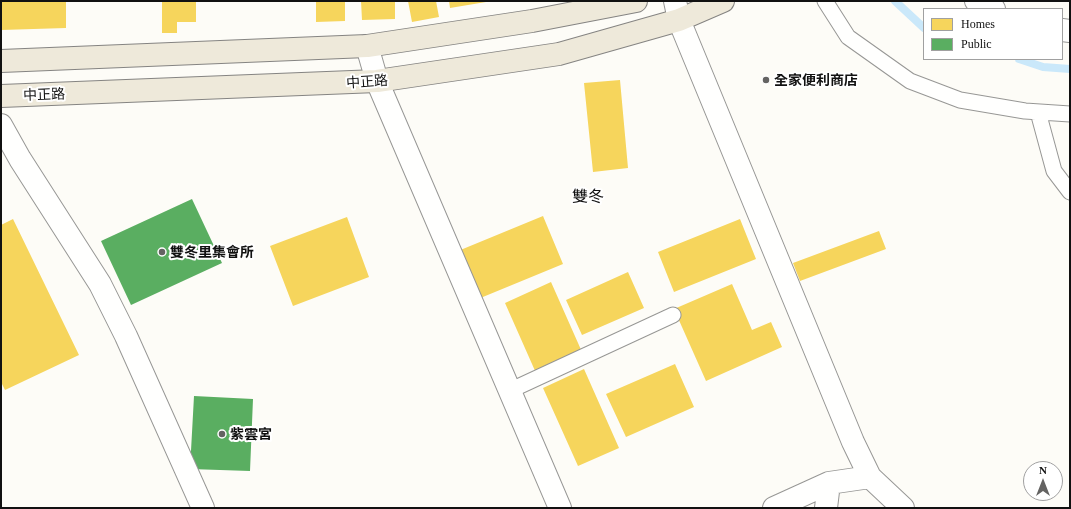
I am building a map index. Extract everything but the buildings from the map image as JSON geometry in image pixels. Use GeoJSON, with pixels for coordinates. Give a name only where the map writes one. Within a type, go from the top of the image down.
{"type":"FeatureCollection","features":[{"type":"Feature","properties":{"kind":"main road"},"geometry":{"type":"LineString","coordinates":[[1,61],[366,46],[532,21],[636,1]]}},
{"type":"Feature","properties":{"kind":"main road","name":"中正路"},"geometry":{"type":"LineString","coordinates":[[1,96],[377,81],[559,54],[677,11],[723,1]]}},
{"type":"Feature","properties":{"kind":"street"},"geometry":{"type":"LineString","coordinates":[[976,1],[992,8]]}},
{"type":"Feature","properties":{"kind":"street"},"geometry":{"type":"LineString","coordinates":[[677,11],[853,442],[870,477],[903,508]]}},
{"type":"Feature","properties":{"kind":"street"},"geometry":{"type":"LineString","coordinates":[[366,46],[377,81],[560,508]]}},
{"type":"Feature","properties":{"kind":"street"},"geometry":{"type":"LineString","coordinates":[[1,125],[20,159],[100,284],[126,336],[203,508]]}},
{"type":"Feature","properties":{"kind":"street"},"geometry":{"type":"LineString","coordinates":[[774,508],[829,483],[870,477]]}},
{"type":"Feature","properties":{"kind":"street"},"geometry":{"type":"LineString","coordinates":[[826,508],[829,483]]}},
{"type":"Feature","properties":{"kind":"lane"},"geometry":{"type":"LineString","coordinates":[[825,1],[848,37],[910,81],[960,100],[1038,112],[1070,114]]}},
{"type":"Feature","properties":{"kind":"lane"},"geometry":{"type":"LineString","coordinates":[[1038,112],[1054,171],[1070,192]]}},
{"type":"Feature","properties":{"kind":"lane"},"geometry":{"type":"LineString","coordinates":[[509,391],[673,315]]}},
{"type":"Feature","properties":{"kind":"waterway"},"geometry":{"type":"LineString","coordinates":[[895,1],[923,27]]}},
{"type":"Feature","properties":{"kind":"waterway"},"geometry":{"type":"LineString","coordinates":[[1022,60],[1043,67],[1070,69]]}},
{"type":"Feature","properties":{"kind":"place","name":"全家便利商店"},"geometry":{"type":"Point","coordinates":[766,80]}},
{"type":"Feature","properties":{"kind":"place","name":"雙冬里集會所"},"geometry":{"type":"Point","coordinates":[162,252]}},
{"type":"Feature","properties":{"kind":"place","name":"紫雲宮"},"geometry":{"type":"Point","coordinates":[222,434]}},
{"type":"Feature","properties":{"kind":"district","name":"雙冬"},"geometry":{"type":"Point","coordinates":[588,196]}}]}
